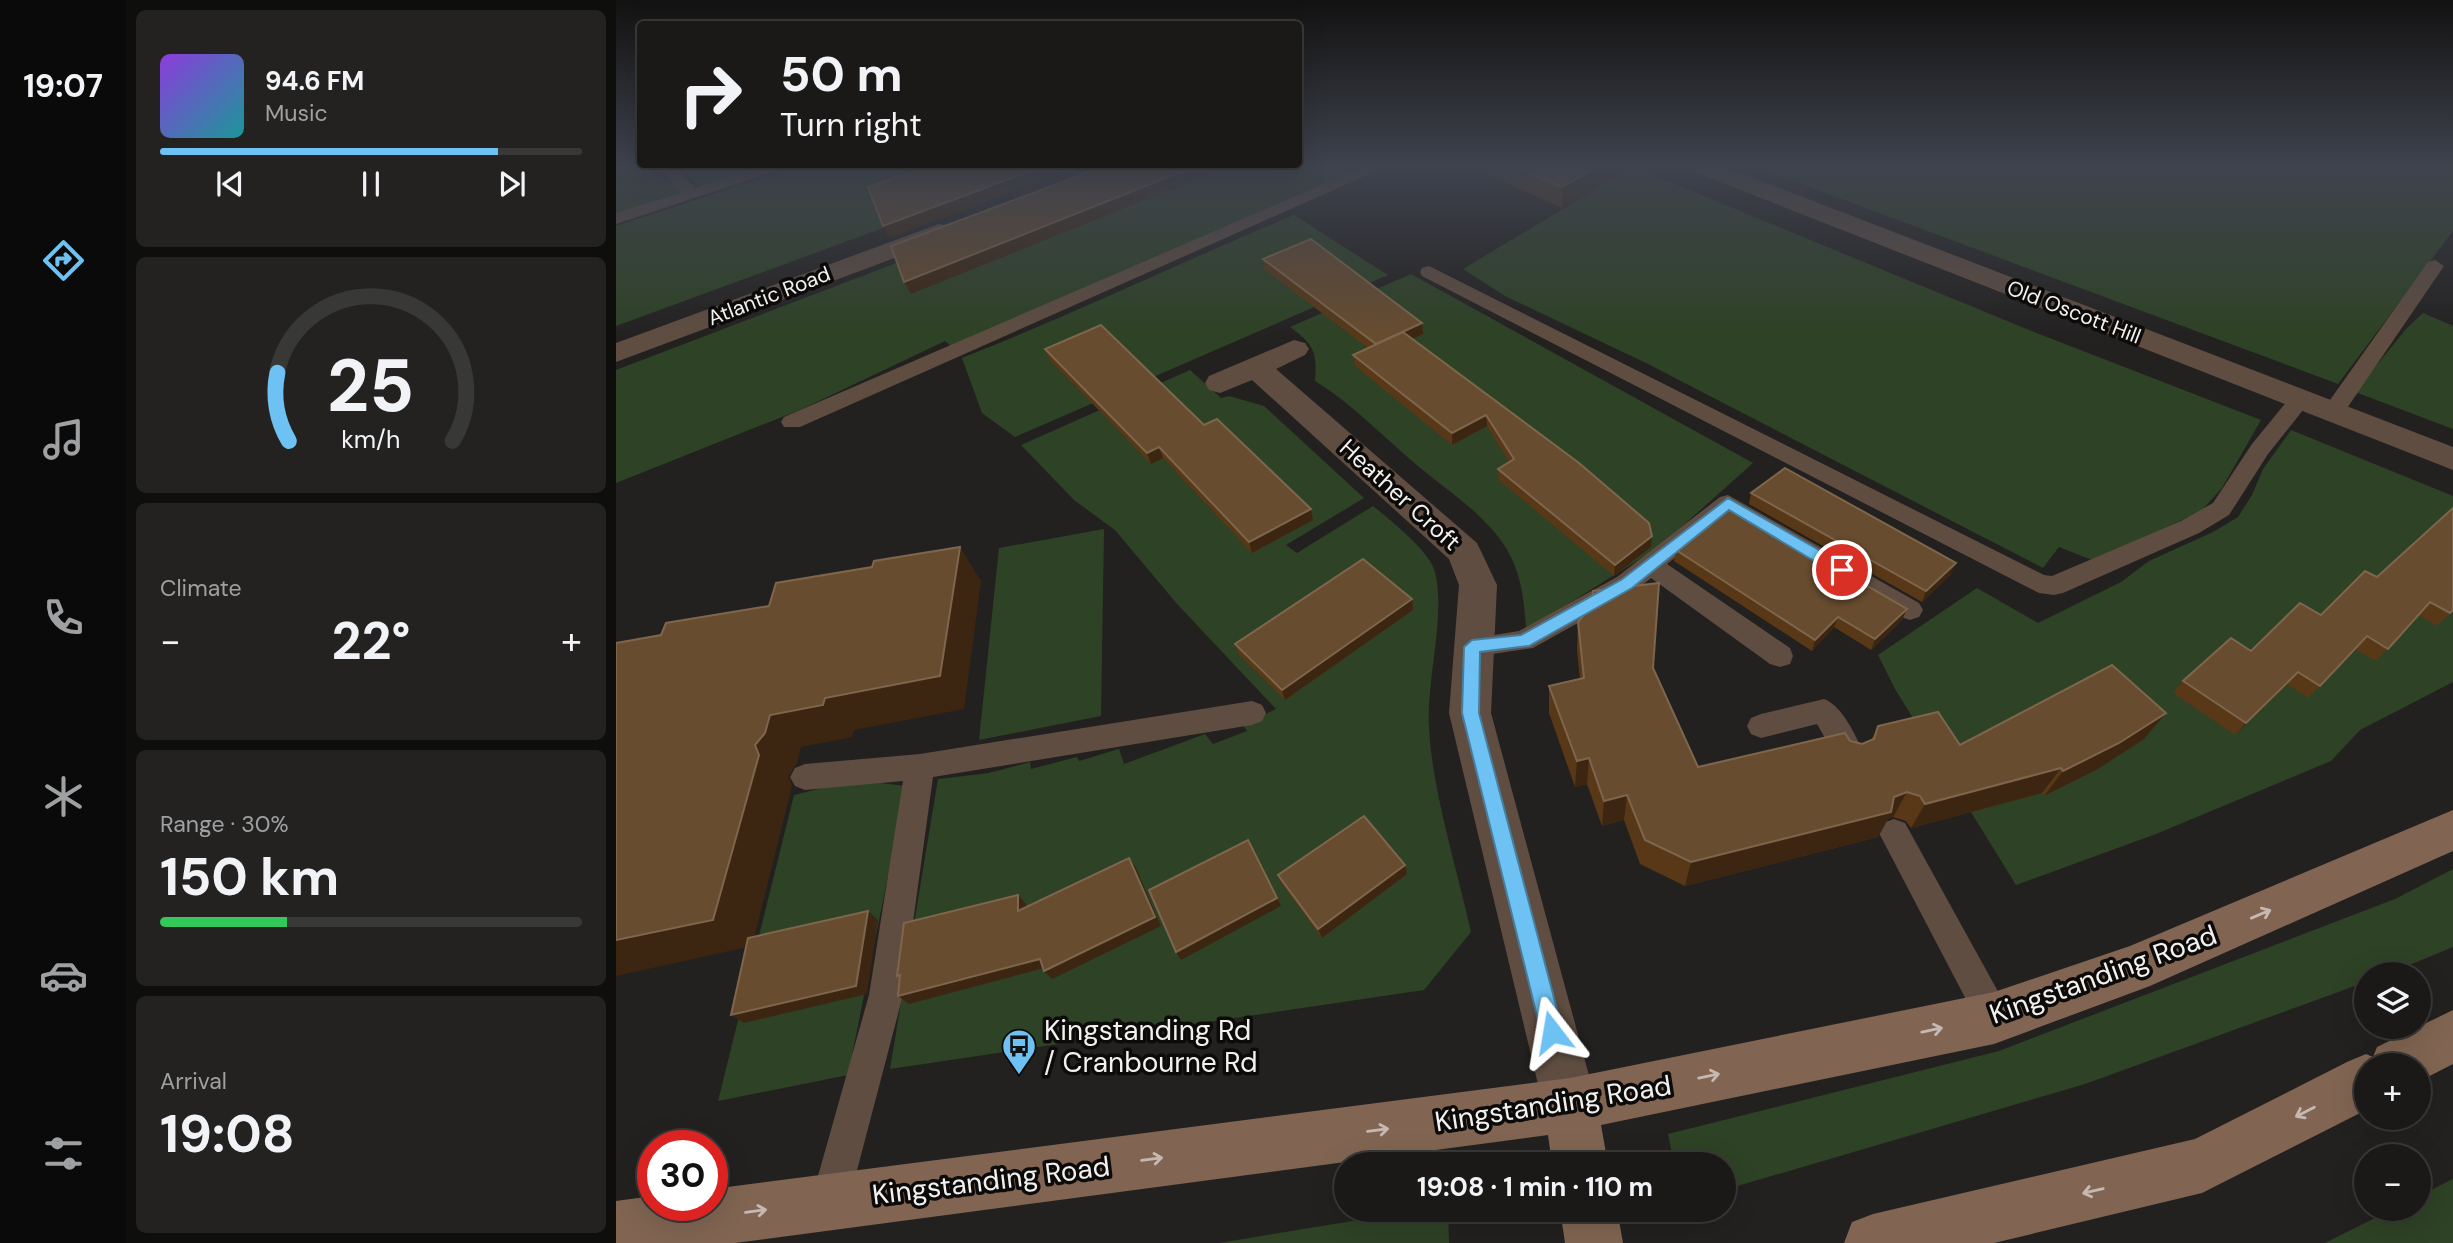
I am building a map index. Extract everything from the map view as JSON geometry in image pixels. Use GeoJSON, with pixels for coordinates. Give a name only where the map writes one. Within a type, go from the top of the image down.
{"type":"FeatureCollection","features":[{"type":"Feature","properties":{"kind":"main road","name":"Kingstanding Road"},"geometry":{"type":"LineString","coordinates":[[616,1230],[1570,1105],[1994,1018],[2133,969],[2453,830]]}},
{"type":"Feature","properties":{"kind":"main road"},"geometry":{"type":"LineString","coordinates":[[2422,1053],[2453,1037]]}},
{"type":"Feature","properties":{"kind":"main road"},"geometry":{"type":"LineString","coordinates":[[1873,1243],[2202,1165],[2354,1087]]}},
{"type":"Feature","properties":{"kind":"main road"},"geometry":{"type":"LineString","coordinates":[[1570,1105],[1578,1152]]}},
{"type":"Feature","properties":{"kind":"main road"},"geometry":{"type":"LineString","coordinates":[[1590,1222],[1594,1243]]}},
{"type":"Feature","properties":{"kind":"street","name":"Old Oscott Hill"},"geometry":{"type":"LineString","coordinates":[[1844,222],[2453,459]]}},
{"type":"Feature","properties":{"kind":"street","name":"Atlantic Road"},"geometry":{"type":"LineString","coordinates":[[616,354],[964,223]]}},
{"type":"Feature","properties":{"kind":"street"},"geometry":{"type":"LineString","coordinates":[[1220,383],[1294,349]]}},
{"type":"Feature","properties":{"kind":"street","name":"Heather Croft"},"geometry":{"type":"LineString","coordinates":[[1256,367],[1464,552],[1478,585],[1472,647],[1470,713],[1570,1105]]}},
{"type":"Feature","properties":{"kind":"lane"},"geometry":{"type":"LineString","coordinates":[[792,422],[1251,222]]}},
{"type":"Feature","properties":{"kind":"lane"},"geometry":{"type":"LineString","coordinates":[[2333,412],[2435,266]]}},
{"type":"Feature","properties":{"kind":"lane"},"geometry":{"type":"LineString","coordinates":[[1429,272],[2039,584],[2054,586],[2190,527],[2221,509],[2260,449],[2300,400]]}},
{"type":"Feature","properties":{"kind":"lane"},"geometry":{"type":"LineString","coordinates":[[1472,647],[1524,641],[1626,584],[1728,503],[1910,610]]}},
{"type":"Feature","properties":{"kind":"lane"},"geometry":{"type":"LineString","coordinates":[[1650,565],[1780,656]]}},
{"type":"Feature","properties":{"kind":"lane"},"geometry":{"type":"LineString","coordinates":[[1761,726],[1824,711],[1850,755]]}},
{"type":"Feature","properties":{"kind":"lane"},"geometry":{"type":"LineString","coordinates":[[805,778],[920,768],[1252,713]]}},
{"type":"Feature","properties":{"kind":"lane"},"geometry":{"type":"LineString","coordinates":[[830,1201],[886,995],[920,768]]}},
{"type":"Feature","properties":{"kind":"lane"},"geometry":{"type":"LineString","coordinates":[[1894,833],[1994,1018]]}},
{"type":"Feature","properties":{"kind":"green space"},"geometry":{"type":"Polygon","coordinates":[[[628,222],[900,222],[616,326],[616,226],[628,222]]]}},
{"type":"Feature","properties":{"kind":"green space"},"geometry":{"type":"Polygon","coordinates":[[[1004,222],[1240,222],[952,347],[945,341],[802,409],[616,483],[616,370],[1004,222]]]}},
{"type":"Feature","properties":{"kind":"green space"},"geometry":{"type":"Polygon","coordinates":[[[1278,222],[1305,222],[1388,275],[1015,437],[982,413],[962,358],[1278,222]]]}},
{"type":"Feature","properties":{"kind":"green space"},"geometry":{"type":"Polygon","coordinates":[[[1541,222],[1767,222],[2034,332],[2261,420],[2222,488],[2202,510],[2097,562],[2059,547],[2043,568],[1646,363],[1505,296],[1463,269],[1541,222]]]}},
{"type":"Feature","properties":{"kind":"green space"},"geometry":{"type":"Polygon","coordinates":[[[1904,222],[2453,222],[2453,231],[2338,384],[1904,222]]]}},
{"type":"Feature","properties":{"kind":"green space"},"geometry":{"type":"Polygon","coordinates":[[[1411,274],[1753,463],[1659,547],[1538,623],[1526,627],[1522,592],[1515,567],[1494,531],[1356,411],[1315,381],[1312,350],[1290,327],[1411,274]]]}},
{"type":"Feature","properties":{"kind":"green space"},"geometry":{"type":"Polygon","coordinates":[[[2423,313],[2453,326],[2453,429],[2355,392],[2406,329],[2423,313]]]}},
{"type":"Feature","properties":{"kind":"green space"},"geometry":{"type":"Polygon","coordinates":[[[1190,370],[1221,398],[1229,396],[1264,406],[1364,498],[1286,545],[1297,553],[1373,506],[1408,536],[1431,563],[1438,590],[1438,609],[1429,709],[1431,751],[1440,803],[1471,932],[1424,990],[890,1069],[938,779],[989,773],[1030,762],[1031,769],[1077,757],[1079,761],[1119,749],[1124,764],[1205,734],[1213,744],[1247,731],[1243,725],[1276,709],[1178,605],[1115,530],[1074,500],[1021,445],[1190,370]]]}},
{"type":"Feature","properties":{"kind":"green space"},"geometry":{"type":"Polygon","coordinates":[[[2291,430],[2453,496],[2453,682],[2360,730],[2331,761],[2156,834],[2016,885],[1895,689],[1878,655],[1977,588],[2038,623],[2121,582],[2149,561],[2213,532],[2238,517],[2252,495],[2263,469],[2291,430]]]}},
{"type":"Feature","properties":{"kind":"green space"},"geometry":{"type":"Polygon","coordinates":[[[1104,529],[1101,716],[979,740],[999,548],[1104,529]]]}},
{"type":"Feature","properties":{"kind":"green space"},"geometry":{"type":"Polygon","coordinates":[[[855,780],[906,786],[848,1075],[718,1101],[794,795],[855,780]]]}},
{"type":"Feature","properties":{"kind":"green space"},"geometry":{"type":"Polygon","coordinates":[[[2453,869],[2453,947],[2417,962],[2354,962],[2354,986],[2085,1084],[1736,1186],[1736,1152],[1672,1152],[1668,1134],[1999,1051],[2395,899],[2453,869]]]}},
{"type":"Feature","properties":{"kind":"green space"},"geometry":{"type":"Polygon","coordinates":[[[2453,1179],[2453,1243],[2325,1243],[2369,1221],[2431,1221],[2431,1190],[2453,1179]]]}},
{"type":"Feature","properties":{"kind":"green space"},"geometry":{"type":"Polygon","coordinates":[[[1347,1222],[1448,1222],[1449,1243],[1219,1243],[1347,1222]]]}},
{"type":"Feature","properties":{"kind":"building"},"geometry":{"type":"Polygon","coordinates":[[[955,222],[1055,222],[904,282],[891,246],[955,222]]]}},
{"type":"Feature","properties":{"kind":"building"},"geometry":{"type":"Polygon","coordinates":[[[1311,239],[1422,323],[1376,344],[1263,259],[1311,239]]]}},
{"type":"Feature","properties":{"kind":"building"},"geometry":{"type":"Polygon","coordinates":[[[1101,325],[1204,425],[1217,419],[1311,509],[1249,542],[1159,447],[1147,453],[1045,349],[1101,325]]]}},
{"type":"Feature","properties":{"kind":"building"},"geometry":{"type":"Polygon","coordinates":[[[1403,332],[1579,463],[1649,523],[1652,536],[1615,565],[1498,469],[1514,459],[1486,415],[1452,433],[1353,355],[1403,332]]]}},
{"type":"Feature","properties":{"kind":"building"},"geometry":{"type":"Polygon","coordinates":[[[1785,468],[1956,563],[1926,591],[1751,493],[1785,468]]]}},
{"type":"Feature","properties":{"kind":"building"},"geometry":{"type":"Polygon","coordinates":[[[1731,507],[1907,609],[1875,639],[1838,617],[1815,640],[1676,550],[1731,507]]]}},
{"type":"Feature","properties":{"kind":"building"},"geometry":{"type":"Polygon","coordinates":[[[2453,508],[2453,610],[2450,613],[2430,602],[2388,649],[2367,636],[2320,686],[2298,672],[2246,723],[2183,681],[2231,638],[2251,651],[2300,603],[2321,615],[2365,571],[2377,577],[2453,508]]]}},
{"type":"Feature","properties":{"kind":"building"},"geometry":{"type":"Polygon","coordinates":[[[960,547],[940,676],[825,698],[823,705],[770,715],[765,733],[755,745],[759,755],[713,920],[616,940],[616,643],[661,635],[666,623],[769,606],[776,583],[872,567],[874,561],[960,547]]]}},
{"type":"Feature","properties":{"kind":"building"},"geometry":{"type":"Polygon","coordinates":[[[1363,559],[1412,599],[1282,690],[1235,644],[1363,559]]]}},
{"type":"Feature","properties":{"kind":"building"},"geometry":{"type":"Polygon","coordinates":[[[1659,583],[1653,668],[1698,767],[1845,733],[1850,741],[1862,744],[1874,739],[1878,726],[1938,712],[1960,745],[2112,665],[2166,713],[2119,743],[2063,771],[2061,768],[1925,804],[1920,796],[1907,792],[1894,797],[1891,812],[1691,862],[1645,840],[1627,795],[1604,801],[1589,758],[1577,761],[1549,686],[1584,678],[1578,622],[1592,606],[1593,591],[1659,583]]]}},
{"type":"Feature","properties":{"kind":"building"},"geometry":{"type":"Polygon","coordinates":[[[1364,816],[1405,865],[1318,929],[1278,875],[1364,816]]]}},
{"type":"Feature","properties":{"kind":"building"},"geometry":{"type":"Polygon","coordinates":[[[1248,840],[1277,898],[1176,952],[1149,890],[1248,840]]]}},
{"type":"Feature","properties":{"kind":"building"},"geometry":{"type":"Polygon","coordinates":[[[1129,858],[1155,917],[1044,971],[1040,959],[898,996],[900,975],[897,976],[904,923],[1018,895],[1018,911],[1129,858]]]}},
{"type":"Feature","properties":{"kind":"building"},"geometry":{"type":"Polygon","coordinates":[[[868,911],[856,986],[731,1015],[748,938],[868,911]]]}},
{"type":"Feature","properties":{"kind":"place","name":"Kingstanding Rd / Cranbourne Rd"},"geometry":{"type":"Point","coordinates":[1019,1076]}},
{"type":"Feature","properties":{"kind":"route"},"geometry":{"type":"LineString","coordinates":[[1552,1032],[1470,713],[1472,647],[1524,641],[1626,584],[1728,503],[1842,570]]}}]}
